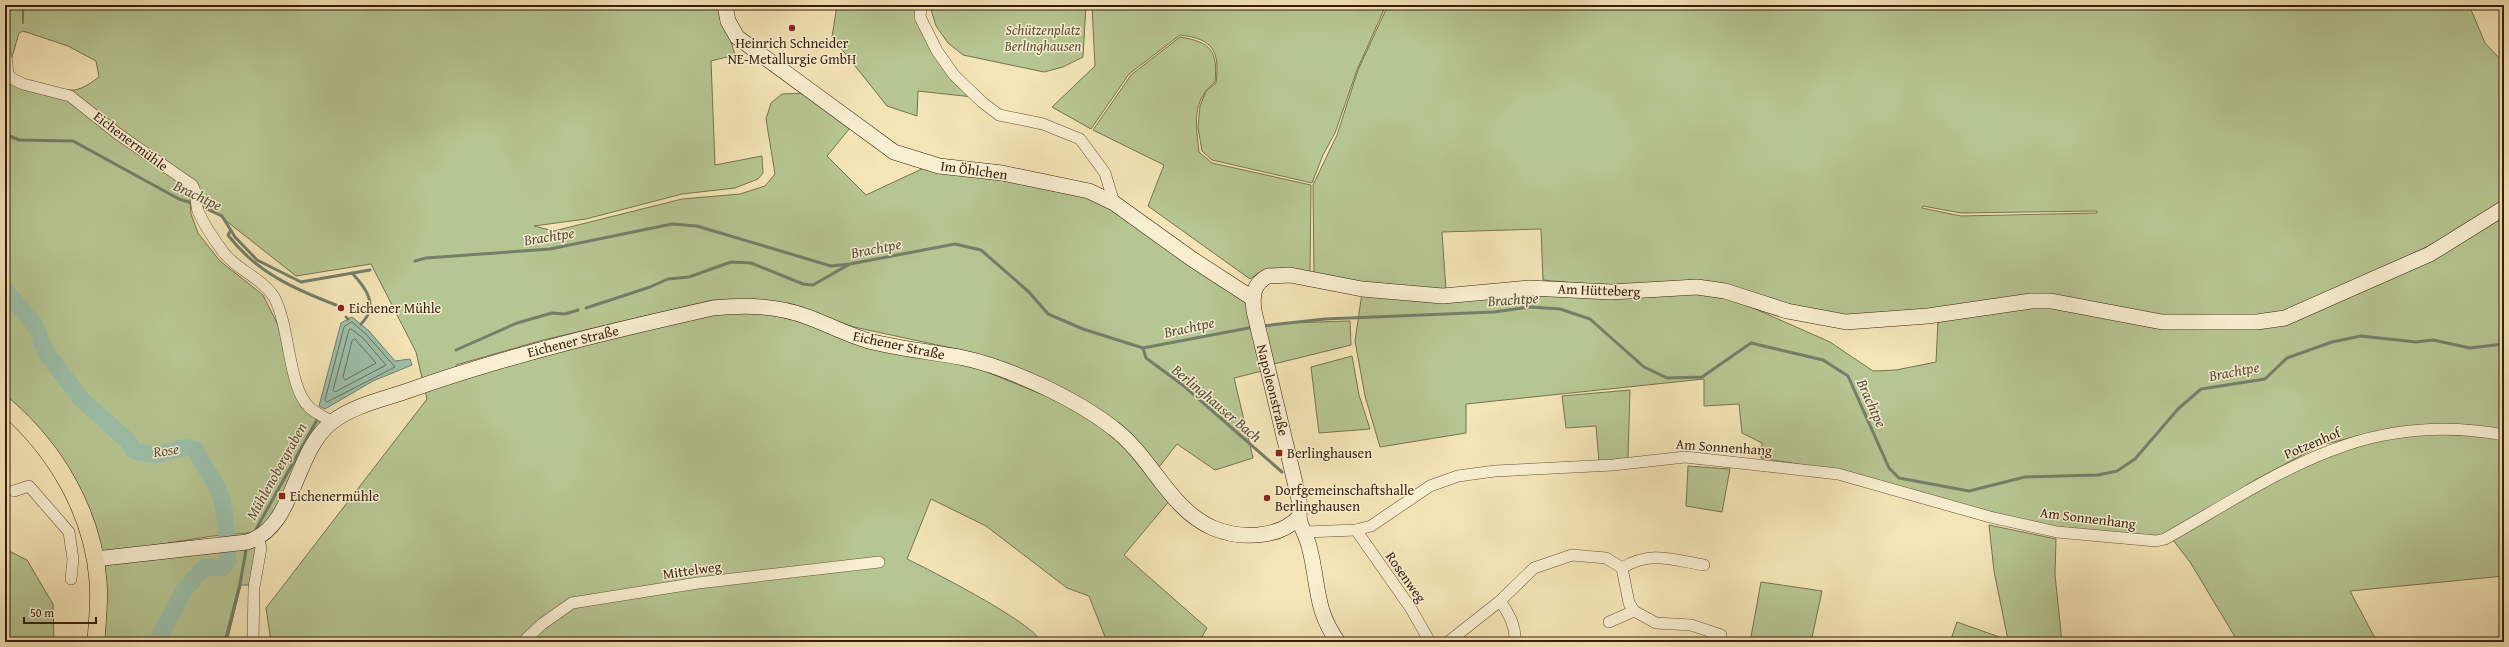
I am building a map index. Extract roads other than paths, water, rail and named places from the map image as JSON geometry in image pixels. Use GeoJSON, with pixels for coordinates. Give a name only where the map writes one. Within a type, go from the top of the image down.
{"type":"FeatureCollection","features":[{"type":"Feature","properties":{"kind":"main road","name":"Im Öhlchen"},"geometry":{"type":"LineString","coordinates":[[725,5],[728,20],[737,37],[894,152],[939,166],[1002,173],[1089,190],[1114,203],[1253,304]]}},
{"type":"Feature","properties":{"kind":"main road","name":"Am Hütteberg"},"geometry":{"type":"LineString","coordinates":[[1253,304],[1254,290],[1261,280],[1277,274],[1362,289],[1443,296],[1530,288],[1626,292],[1697,287],[1725,291],[1787,311],[1836,321],[1881,321],[1928,316],[2031,301],[2051,301],[2162,322],[2273,320],[2303,311],[2430,254],[2504,208]]}},
{"type":"Feature","properties":{"kind":"main road","name":"Napoleonstraße"},"geometry":{"type":"LineString","coordinates":[[1253,304],[1298,495],[1301,511],[1299,517],[1305,532],[1322,616],[1338,642]]}},
{"type":"Feature","properties":{"kind":"main road","name":"Eichener Straße"},"geometry":{"type":"LineString","coordinates":[[332,422],[364,406],[505,358],[713,308],[742,306],[778,308],[808,317],[868,341],[965,358],[992,366],[1084,407],[1132,443],[1178,504],[1200,520],[1221,531],[1241,536],[1265,533],[1283,528],[1299,517]]}},
{"type":"Feature","properties":{"kind":"main road"},"geometry":{"type":"LineString","coordinates":[[5,406],[32,432],[50,453],[78,501],[87,525],[95,560],[99,603],[96,642]]}},
{"type":"Feature","properties":{"kind":"main road"},"geometry":{"type":"LineString","coordinates":[[95,560],[232,543],[258,538],[274,525],[313,446],[332,422]]}},
{"type":"Feature","properties":{"kind":"street"},"geometry":{"type":"LineString","coordinates":[[921,5],[920,17],[937,51],[954,75],[982,102],[1000,115],[1043,124],[1080,139],[1105,173],[1114,203]]}},
{"type":"Feature","properties":{"kind":"street","name":"Eichenermühle"},"geometry":{"type":"LineString","coordinates":[[6,56],[8,73],[16,82],[70,96],[118,134],[194,188],[198,209],[224,253],[263,284],[274,298],[288,339],[295,373],[303,399],[309,407],[332,422]]}},
{"type":"Feature","properties":{"kind":"street","name":"Potzenhof"},"geometry":{"type":"LineString","coordinates":[[2148,540],[2165,539],[2253,486],[2331,450],[2379,434],[2432,429],[2483,431],[2504,435]]}},
{"type":"Feature","properties":{"kind":"street","name":"Am Sonnenhang"},"geometry":{"type":"LineString","coordinates":[[1305,532],[1356,530],[1371,526],[1436,483],[1458,476],[1495,470],[1614,465],[1696,457],[1838,474],[1990,517],[2057,532],[2148,540]]}},
{"type":"Feature","properties":{"kind":"street"},"geometry":{"type":"LineString","coordinates":[[14,491],[29,486],[68,532],[73,559],[71,579]]}},
{"type":"Feature","properties":{"kind":"street"},"geometry":{"type":"LineString","coordinates":[[68,532],[87,525]]}},
{"type":"Feature","properties":{"kind":"street","name":"Rosenweg"},"geometry":{"type":"LineString","coordinates":[[1356,530],[1410,607],[1430,642]]}},
{"type":"Feature","properties":{"kind":"street"},"geometry":{"type":"LineString","coordinates":[[253,642],[254,587],[261,548],[258,538]]}},
{"type":"Feature","properties":{"kind":"street"},"geometry":{"type":"LineString","coordinates":[[1448,642],[1500,601],[1511,588],[1534,568],[1572,555],[1606,558],[1622,568],[1629,603],[1634,611],[1656,623],[1691,625],[1721,635]]}},
{"type":"Feature","properties":{"kind":"street"},"geometry":{"type":"LineString","coordinates":[[1622,568],[1634,560],[1648,556],[1704,565]]}},
{"type":"Feature","properties":{"kind":"street","name":"Mittelweg"},"geometry":{"type":"LineString","coordinates":[[523,642],[542,624],[572,603],[698,583],[879,562]]}},
{"type":"Feature","properties":{"kind":"street"},"geometry":{"type":"LineString","coordinates":[[1500,601],[1508,612],[1516,631],[1515,642]]}},
{"type":"Feature","properties":{"kind":"street"},"geometry":{"type":"LineString","coordinates":[[1609,622],[1634,611]]}},
{"type":"Feature","properties":{"kind":"water"},"geometry":{"type":"Polygon","coordinates":[[[352,317],[369,331],[395,361],[410,359],[412,365],[373,381],[325,409],[319,406],[341,323],[352,317]]]}},
{"type":"Feature","properties":{"kind":"waterway","name":"Brachtpe"},"geometry":{"type":"LineString","coordinates":[[5,134],[19,140],[73,141],[179,199],[195,204]]}},
{"type":"Feature","properties":{"kind":"waterway","name":"Brachtpe"},"geometry":{"type":"LineString","coordinates":[[200,206],[222,216],[235,237],[257,260],[301,282],[370,270]]}},
{"type":"Feature","properties":{"kind":"waterway","name":"Brachtpe"},"geometry":{"type":"LineString","coordinates":[[415,261],[426,258],[550,249],[672,224],[697,226],[831,266],[850,264],[955,244],[981,250],[1029,292],[1048,314],[1083,329],[1143,348],[1254,327]]}},
{"type":"Feature","properties":{"kind":"waterway"},"geometry":{"type":"LineString","coordinates":[[231,230],[228,235],[239,248],[263,269],[305,293],[336,305]]}},
{"type":"Feature","properties":{"kind":"waterway"},"geometry":{"type":"LineString","coordinates":[[586,308],[650,287],[668,279],[689,277],[731,262],[751,263],[803,284],[813,285],[848,265]]}},
{"type":"Feature","properties":{"kind":"waterway"},"geometry":{"type":"LineString","coordinates":[[352,273],[362,285],[369,298],[369,311],[361,324]]}},
{"type":"Feature","properties":{"kind":"waterway","name":"Rose"},"geometry":{"type":"LineString","coordinates":[[5,290],[35,325],[46,353],[82,400],[128,441],[134,451],[154,455],[187,447],[196,450],[220,494],[224,513],[228,561],[222,568],[205,567],[184,590],[157,642]]}},
{"type":"Feature","properties":{"kind":"waterway","name":"Brachtpe"},"geometry":{"type":"LineString","coordinates":[[1262,326],[1325,319],[1494,312],[1530,307],[1560,309],[1590,319],[1644,367],[1667,378],[1702,377],[1751,343],[1823,360],[1848,376],[1889,468],[1899,478],[1969,491],[2025,477],[2098,475],[2117,471],[2135,459],[2178,409],[2201,389],[2265,379],[2287,358],[2332,342],[2361,336],[2416,342],[2433,340],[2470,348],[2504,344]]}},
{"type":"Feature","properties":{"kind":"waterway"},"geometry":{"type":"LineString","coordinates":[[456,350],[517,323],[552,313],[565,314],[578,310]]}},
{"type":"Feature","properties":{"kind":"waterway","name":"Berlinghauser Bach"},"geometry":{"type":"LineString","coordinates":[[1143,348],[1146,358],[1184,386],[1282,472]]}},
{"type":"Feature","properties":{"kind":"waterway","name":"Mühlenobergraben"},"geometry":{"type":"LineString","coordinates":[[255,531],[317,420]]}},
{"type":"Feature","properties":{"kind":"waterway","name":"Mühlenobergraben"},"geometry":{"type":"LineString","coordinates":[[225,642],[240,584],[246,550]]}},
{"type":"Feature","properties":{"kind":"place","name":"Heinrich Schneider NE-Metallurgie GmbH"},"geometry":{"type":"Point","coordinates":[792,28]}},
{"type":"Feature","properties":{"kind":"place","name":"Eichener Mühle"},"geometry":{"type":"Point","coordinates":[341,308]}},
{"type":"Feature","properties":{"kind":"place","name":"Berlinghausen"},"geometry":{"type":"Point","coordinates":[1279,453]}},
{"type":"Feature","properties":{"kind":"place","name":"Eichenermühle"},"geometry":{"type":"Point","coordinates":[282,496]}},
{"type":"Feature","properties":{"kind":"place","name":"Dorfgemeinschaftshalle Berlinghausen"},"geometry":{"type":"Point","coordinates":[1267,498]}},
{"type":"Feature","properties":{"kind":"park label","name":"Schützenplatz Berlinghausen"},"geometry":{"type":"Point","coordinates":[1043,38]}}]}
